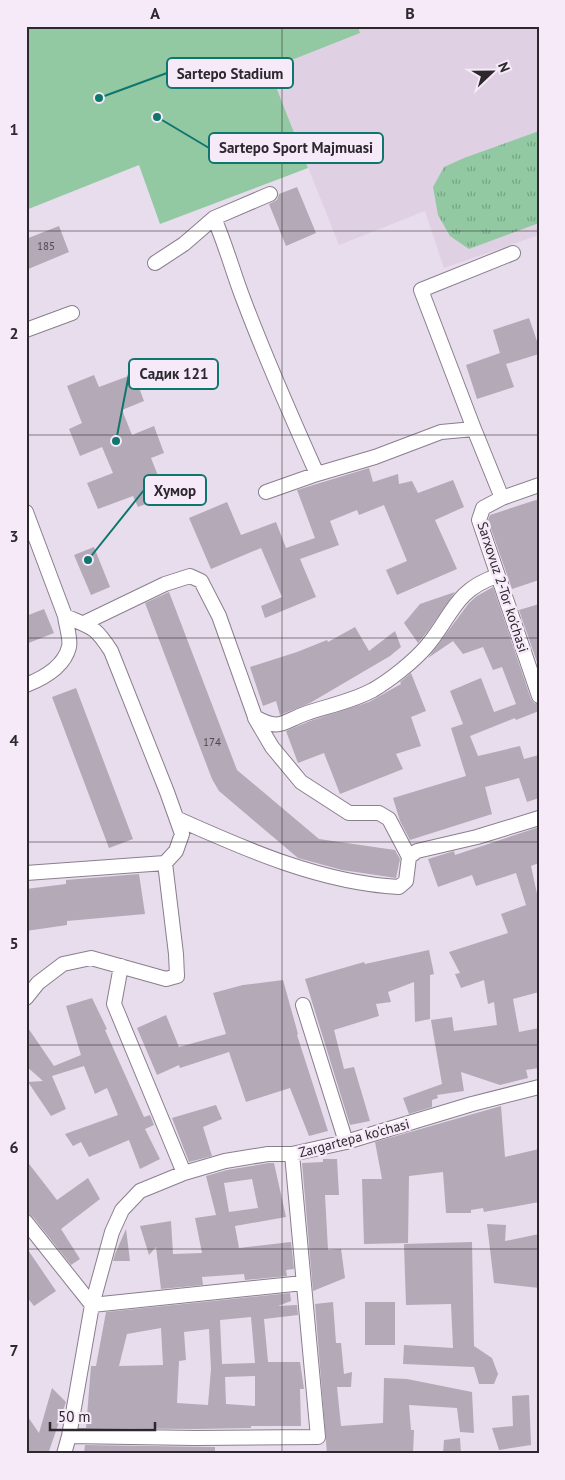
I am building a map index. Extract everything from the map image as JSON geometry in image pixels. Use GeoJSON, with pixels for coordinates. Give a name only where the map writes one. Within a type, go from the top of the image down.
{"type":"FeatureCollection","features":[{"type":"Feature","properties":{"kind":"street"},"geometry":{"type":"LineString","coordinates":[[155,262],[184,244],[214,218],[270,194]]}},
{"type":"Feature","properties":{"kind":"street"},"geometry":{"type":"LineString","coordinates":[[214,218],[250,317],[317,474]]}},
{"type":"Feature","properties":{"kind":"street"},"geometry":{"type":"LineString","coordinates":[[513,253],[420,290],[502,498],[539,485]]}},
{"type":"Feature","properties":{"kind":"street"},"geometry":{"type":"LineString","coordinates":[[26,330],[72,313]]}},
{"type":"Feature","properties":{"kind":"street"},"geometry":{"type":"LineString","coordinates":[[266,492],[376,456],[441,432],[474,429]]}},
{"type":"Feature","properties":{"kind":"street","name":"Sarxovuz 2-Tor ko'chasi"},"geometry":{"type":"LineString","coordinates":[[502,498],[483,508],[479,520],[539,696]]}},
{"type":"Feature","properties":{"kind":"street"},"geometry":{"type":"LineString","coordinates":[[26,512],[65,616],[69,646],[59,666],[36,681],[26,685]]}},
{"type":"Feature","properties":{"kind":"street"},"geometry":{"type":"LineString","coordinates":[[84,623],[165,584],[190,576],[201,581],[219,616],[254,718],[272,747],[301,782],[350,813],[379,813],[389,819],[409,857],[406,880],[399,887],[384,886],[321,874],[215,836],[178,819]]}},
{"type":"Feature","properties":{"kind":"street"},"geometry":{"type":"LineString","coordinates":[[254,718],[267,725],[280,725],[299,716],[372,691],[398,672],[426,647],[467,590],[482,581],[497,576]]}},
{"type":"Feature","properties":{"kind":"street"},"geometry":{"type":"LineString","coordinates":[[26,873],[165,863],[176,851],[182,834],[178,819],[111,651],[99,632],[84,623],[65,616]]}},
{"type":"Feature","properties":{"kind":"street"},"geometry":{"type":"LineString","coordinates":[[409,857],[417,851],[477,837],[539,818]]}},
{"type":"Feature","properties":{"kind":"street"},"geometry":{"type":"LineString","coordinates":[[26,998],[38,983],[63,964],[91,958],[166,978],[177,976],[165,863]]}},
{"type":"Feature","properties":{"kind":"street"},"geometry":{"type":"LineString","coordinates":[[121,966],[114,1004],[184,1173]]}},
{"type":"Feature","properties":{"kind":"street"},"geometry":{"type":"LineString","coordinates":[[303,1005],[346,1142]]}},
{"type":"Feature","properties":{"kind":"street","name":"Zargartepa ko'chasi"},"geometry":{"type":"LineString","coordinates":[[92,1305],[112,1232],[122,1210],[140,1191],[184,1173],[225,1160],[268,1154],[292,1154],[346,1142],[472,1104],[539,1087]]}},
{"type":"Feature","properties":{"kind":"street"},"geometry":{"type":"LineString","coordinates":[[69,1436],[195,1438],[318,1436],[292,1154]]}},
{"type":"Feature","properties":{"kind":"street"},"geometry":{"type":"LineString","coordinates":[[26,1222],[92,1305],[69,1436],[64,1454]]}},
{"type":"Feature","properties":{"kind":"street"},"geometry":{"type":"LineString","coordinates":[[92,1305],[303,1283]]}},
{"type":"Feature","properties":{"kind":"shaded area"},"geometry":{"type":"Polygon","coordinates":[[[358,26],[539,26],[539,235],[444,268],[425,211],[339,245],[269,69],[360,33],[358,26]]]}},
{"type":"Feature","properties":{"kind":"green space"},"geometry":{"type":"Polygon","coordinates":[[[26,26],[358,26],[360,33],[269,69],[308,168],[160,224],[139,165],[26,210],[26,26]]]}},
{"type":"Feature","properties":{"kind":"green space"},"geometry":{"type":"Polygon","coordinates":[[[539,131],[539,223],[469,249],[450,236],[438,215],[433,187],[444,167],[539,131]]]}},
{"type":"Feature","properties":{"kind":"building"},"geometry":{"type":"Polygon","coordinates":[[[297,187],[316,233],[286,246],[269,204],[277,200],[279,194],[297,187]]]}},
{"type":"Feature","properties":{"kind":"building"},"geometry":{"type":"Polygon","coordinates":[[[59,226],[69,252],[26,270],[26,239],[59,226]]]}},
{"type":"Feature","properties":{"kind":"building"},"geometry":{"type":"Polygon","coordinates":[[[529,318],[539,347],[539,354],[506,364],[514,387],[477,399],[466,365],[500,353],[493,330],[529,318]]]}},
{"type":"Feature","properties":{"kind":"building"},"geometry":{"type":"Polygon","coordinates":[[[134,374],[144,401],[122,410],[132,435],[154,426],[164,453],[151,458],[166,496],[138,507],[133,496],[98,509],[87,483],[113,473],[102,447],[80,456],[69,429],[82,423],[67,386],[94,375],[99,387],[134,374]]]}},
{"type":"Feature","properties":{"kind":"building"},"geometry":{"type":"Polygon","coordinates":[[[369,468],[373,482],[398,474],[399,484],[412,481],[418,493],[453,480],[464,507],[435,520],[457,569],[397,595],[386,570],[407,561],[384,505],[359,515],[357,510],[330,521],[339,545],[300,559],[316,597],[265,618],[261,606],[282,597],[261,548],[211,569],[189,518],[227,502],[241,535],[276,522],[286,548],[315,538],[297,490],[369,468]]]}},
{"type":"Feature","properties":{"kind":"building"},"geometry":{"type":"Polygon","coordinates":[[[539,499],[539,580],[512,589],[488,520],[490,515],[539,499]]]}},
{"type":"Feature","properties":{"kind":"building"},"geometry":{"type":"Polygon","coordinates":[[[94,547],[110,587],[91,595],[74,555],[94,547]]]}},
{"type":"Feature","properties":{"kind":"building"},"geometry":{"type":"Polygon","coordinates":[[[493,587],[531,699],[539,705],[539,711],[516,720],[515,718],[470,736],[478,756],[520,746],[524,759],[539,755],[539,798],[527,802],[519,778],[485,787],[492,814],[410,840],[400,821],[393,798],[466,776],[451,728],[463,724],[450,691],[481,678],[494,712],[516,704],[502,667],[493,670],[483,647],[463,654],[453,641],[428,658],[469,603],[493,587]]]}},
{"type":"Feature","properties":{"kind":"building"},"geometry":{"type":"Polygon","coordinates":[[[169,592],[237,770],[319,839],[395,850],[400,859],[396,878],[342,870],[298,858],[219,791],[212,779],[145,603],[169,592]]]}},
{"type":"Feature","properties":{"kind":"building"},"geometry":{"type":"Polygon","coordinates":[[[455,592],[418,643],[404,623],[420,604],[455,592]]]}},
{"type":"Feature","properties":{"kind":"building"},"geometry":{"type":"Polygon","coordinates":[[[539,604],[539,668],[519,610],[539,604]]]}},
{"type":"Feature","properties":{"kind":"building"},"geometry":{"type":"Polygon","coordinates":[[[44,609],[54,633],[26,644],[26,616],[44,609]]]}},
{"type":"Feature","properties":{"kind":"building"},"geometry":{"type":"Polygon","coordinates":[[[355,627],[369,651],[395,631],[401,647],[390,656],[310,703],[280,715],[276,701],[263,706],[250,667],[327,640],[328,642],[355,627]]]}},
{"type":"Feature","properties":{"kind":"building"},"geometry":{"type":"Polygon","coordinates":[[[411,673],[426,711],[411,717],[421,746],[396,754],[403,769],[340,794],[324,753],[298,763],[286,731],[310,721],[369,702],[401,684],[400,682],[411,673]]]}},
{"type":"Feature","properties":{"kind":"building"},"geometry":{"type":"Polygon","coordinates":[[[76,688],[133,839],[109,848],[52,697],[76,688]]]}},
{"type":"Feature","properties":{"kind":"building"},"geometry":{"type":"Polygon","coordinates":[[[539,827],[539,863],[531,866],[539,903],[539,992],[513,999],[519,1032],[539,1028],[539,1068],[526,1070],[528,1078],[500,1085],[461,1072],[464,1091],[437,1095],[438,1098],[432,1100],[432,1107],[409,1114],[403,1098],[442,1084],[431,1020],[452,1017],[454,1031],[497,1025],[494,1002],[488,1004],[484,980],[461,988],[455,974],[460,973],[449,952],[508,933],[501,914],[526,905],[516,873],[476,886],[472,875],[438,887],[428,859],[454,851],[455,855],[539,827]]]}},
{"type":"Feature","properties":{"kind":"building"},"geometry":{"type":"Polygon","coordinates":[[[139,874],[145,914],[67,921],[67,925],[26,931],[26,889],[66,884],[66,880],[139,874]]]}},
{"type":"Feature","properties":{"kind":"building"},"geometry":{"type":"Polygon","coordinates":[[[429,950],[434,974],[430,975],[430,1019],[415,1022],[414,982],[388,992],[391,1002],[376,1004],[379,1016],[334,1030],[344,1069],[354,1067],[370,1121],[350,1125],[305,979],[364,962],[365,964],[429,950]]]}},
{"type":"Feature","properties":{"kind":"building"},"geometry":{"type":"Polygon","coordinates":[[[283,980],[297,1035],[328,1131],[309,1136],[290,1088],[246,1102],[229,1052],[180,1068],[179,1065],[157,1075],[137,1028],[166,1015],[179,1047],[226,1034],[213,993],[243,985],[283,980]]]}},
{"type":"Feature","properties":{"kind":"building"},"geometry":{"type":"Polygon","coordinates":[[[92,998],[144,1117],[150,1115],[154,1125],[145,1129],[160,1159],[140,1169],[129,1140],[89,1157],[81,1142],[73,1146],[65,1134],[118,1115],[107,1088],[95,1094],[84,1066],[52,1076],[66,1109],[51,1116],[28,1082],[43,1081],[26,1066],[26,1025],[54,1066],[81,1055],[66,1006],[92,998]]]}},
{"type":"Feature","properties":{"kind":"building"},"geometry":{"type":"Polygon","coordinates":[[[216,1105],[222,1119],[203,1127],[212,1156],[189,1162],[172,1118],[216,1105]]]}},
{"type":"Feature","properties":{"kind":"building"},"geometry":{"type":"Polygon","coordinates":[[[501,1106],[505,1157],[539,1149],[539,1202],[484,1212],[483,1208],[471,1210],[471,1213],[446,1213],[443,1172],[409,1176],[408,1243],[364,1244],[362,1179],[382,1179],[375,1142],[501,1106]]]}},
{"type":"Feature","properties":{"kind":"building"},"geometry":{"type":"Polygon","coordinates":[[[323,1159],[337,1159],[339,1195],[325,1195],[328,1250],[341,1249],[345,1278],[313,1291],[302,1163],[323,1162],[323,1159]]]}},
{"type":"Feature","properties":{"kind":"building"},"geometry":{"type":"Polygon","coordinates":[[[26,1160],[57,1200],[88,1178],[100,1199],[61,1229],[80,1259],[71,1265],[33,1217],[26,1213],[26,1160]]]}},
{"type":"Feature","properties":{"kind":"building"},"geometry":{"type":"Polygon","coordinates":[[[274,1163],[286,1217],[235,1226],[239,1248],[291,1242],[294,1269],[286,1270],[287,1276],[245,1280],[244,1274],[202,1277],[203,1285],[161,1289],[156,1247],[149,1255],[140,1226],[171,1221],[173,1254],[202,1253],[195,1218],[216,1215],[206,1176],[227,1170],[274,1163]],[[252,1179],[224,1183],[229,1212],[258,1208],[252,1179]]]}},
{"type":"Feature","properties":{"kind":"building"},"geometry":{"type":"Polygon","coordinates":[[[487,1224],[506,1225],[505,1241],[539,1234],[539,1288],[494,1283],[487,1224]]]}},
{"type":"Feature","properties":{"kind":"building"},"geometry":{"type":"Polygon","coordinates":[[[126,1229],[130,1261],[113,1261],[115,1254],[126,1229]]]}},
{"type":"Feature","properties":{"kind":"building"},"geometry":{"type":"Polygon","coordinates":[[[472,1242],[474,1346],[492,1358],[498,1374],[494,1384],[479,1384],[474,1367],[403,1364],[404,1345],[453,1348],[451,1304],[406,1305],[404,1244],[472,1242]]]}},
{"type":"Feature","properties":{"kind":"building"},"geometry":{"type":"Polygon","coordinates":[[[26,1247],[56,1291],[34,1306],[26,1296],[26,1247]]]}},
{"type":"Feature","properties":{"kind":"building"},"geometry":{"type":"Polygon","coordinates":[[[290,1293],[291,1301],[278,1306],[297,1305],[298,1315],[264,1319],[268,1362],[300,1362],[304,1389],[300,1389],[301,1426],[195,1429],[86,1428],[91,1366],[96,1366],[106,1312],[290,1293]],[[251,1317],[220,1320],[222,1364],[255,1363],[251,1317]],[[161,1328],[127,1334],[119,1366],[163,1365],[161,1328]],[[209,1329],[184,1332],[186,1360],[179,1361],[177,1403],[208,1405],[211,1369],[209,1329]],[[255,1376],[225,1377],[226,1404],[255,1406],[255,1376]]]}},
{"type":"Feature","properties":{"kind":"building"},"geometry":{"type":"Polygon","coordinates":[[[333,1302],[336,1343],[341,1343],[344,1374],[352,1372],[351,1387],[337,1387],[341,1426],[383,1423],[384,1378],[407,1379],[472,1392],[474,1433],[460,1432],[457,1408],[409,1405],[411,1430],[414,1430],[413,1454],[327,1454],[315,1304],[333,1302]]]}},
{"type":"Feature","properties":{"kind":"building"},"geometry":{"type":"Polygon","coordinates":[[[365,1302],[395,1302],[395,1345],[365,1345],[365,1302]]]}},
{"type":"Feature","properties":{"kind":"building"},"geometry":{"type":"Polygon","coordinates":[[[52,1388],[66,1402],[48,1454],[26,1454],[26,1414],[39,1433],[52,1388]]]}},
{"type":"Feature","properties":{"kind":"building"},"geometry":{"type":"Polygon","coordinates":[[[529,1395],[531,1445],[499,1450],[492,1428],[513,1426],[512,1396],[529,1395]]]}},
{"type":"Feature","properties":{"kind":"building"},"geometry":{"type":"Polygon","coordinates":[[[460,1438],[461,1454],[443,1454],[444,1440],[460,1438]]]}},
{"type":"Feature","properties":{"kind":"building"},"geometry":{"type":"Polygon","coordinates":[[[85,1445],[215,1447],[215,1454],[84,1454],[85,1445]]]}},
{"type":"Feature","properties":{"kind":"place","name":"Sartepo Stadium"},"geometry":{"type":"Point","coordinates":[99,98]}},
{"type":"Feature","properties":{"kind":"place","name":"Sartepo Sport Majmuasi"},"geometry":{"type":"Point","coordinates":[157,117]}},
{"type":"Feature","properties":{"kind":"place","name":"Садик 121"},"geometry":{"type":"Point","coordinates":[116,441]}},
{"type":"Feature","properties":{"kind":"place","name":"Хумор"},"geometry":{"type":"Point","coordinates":[88,560]}}]}
